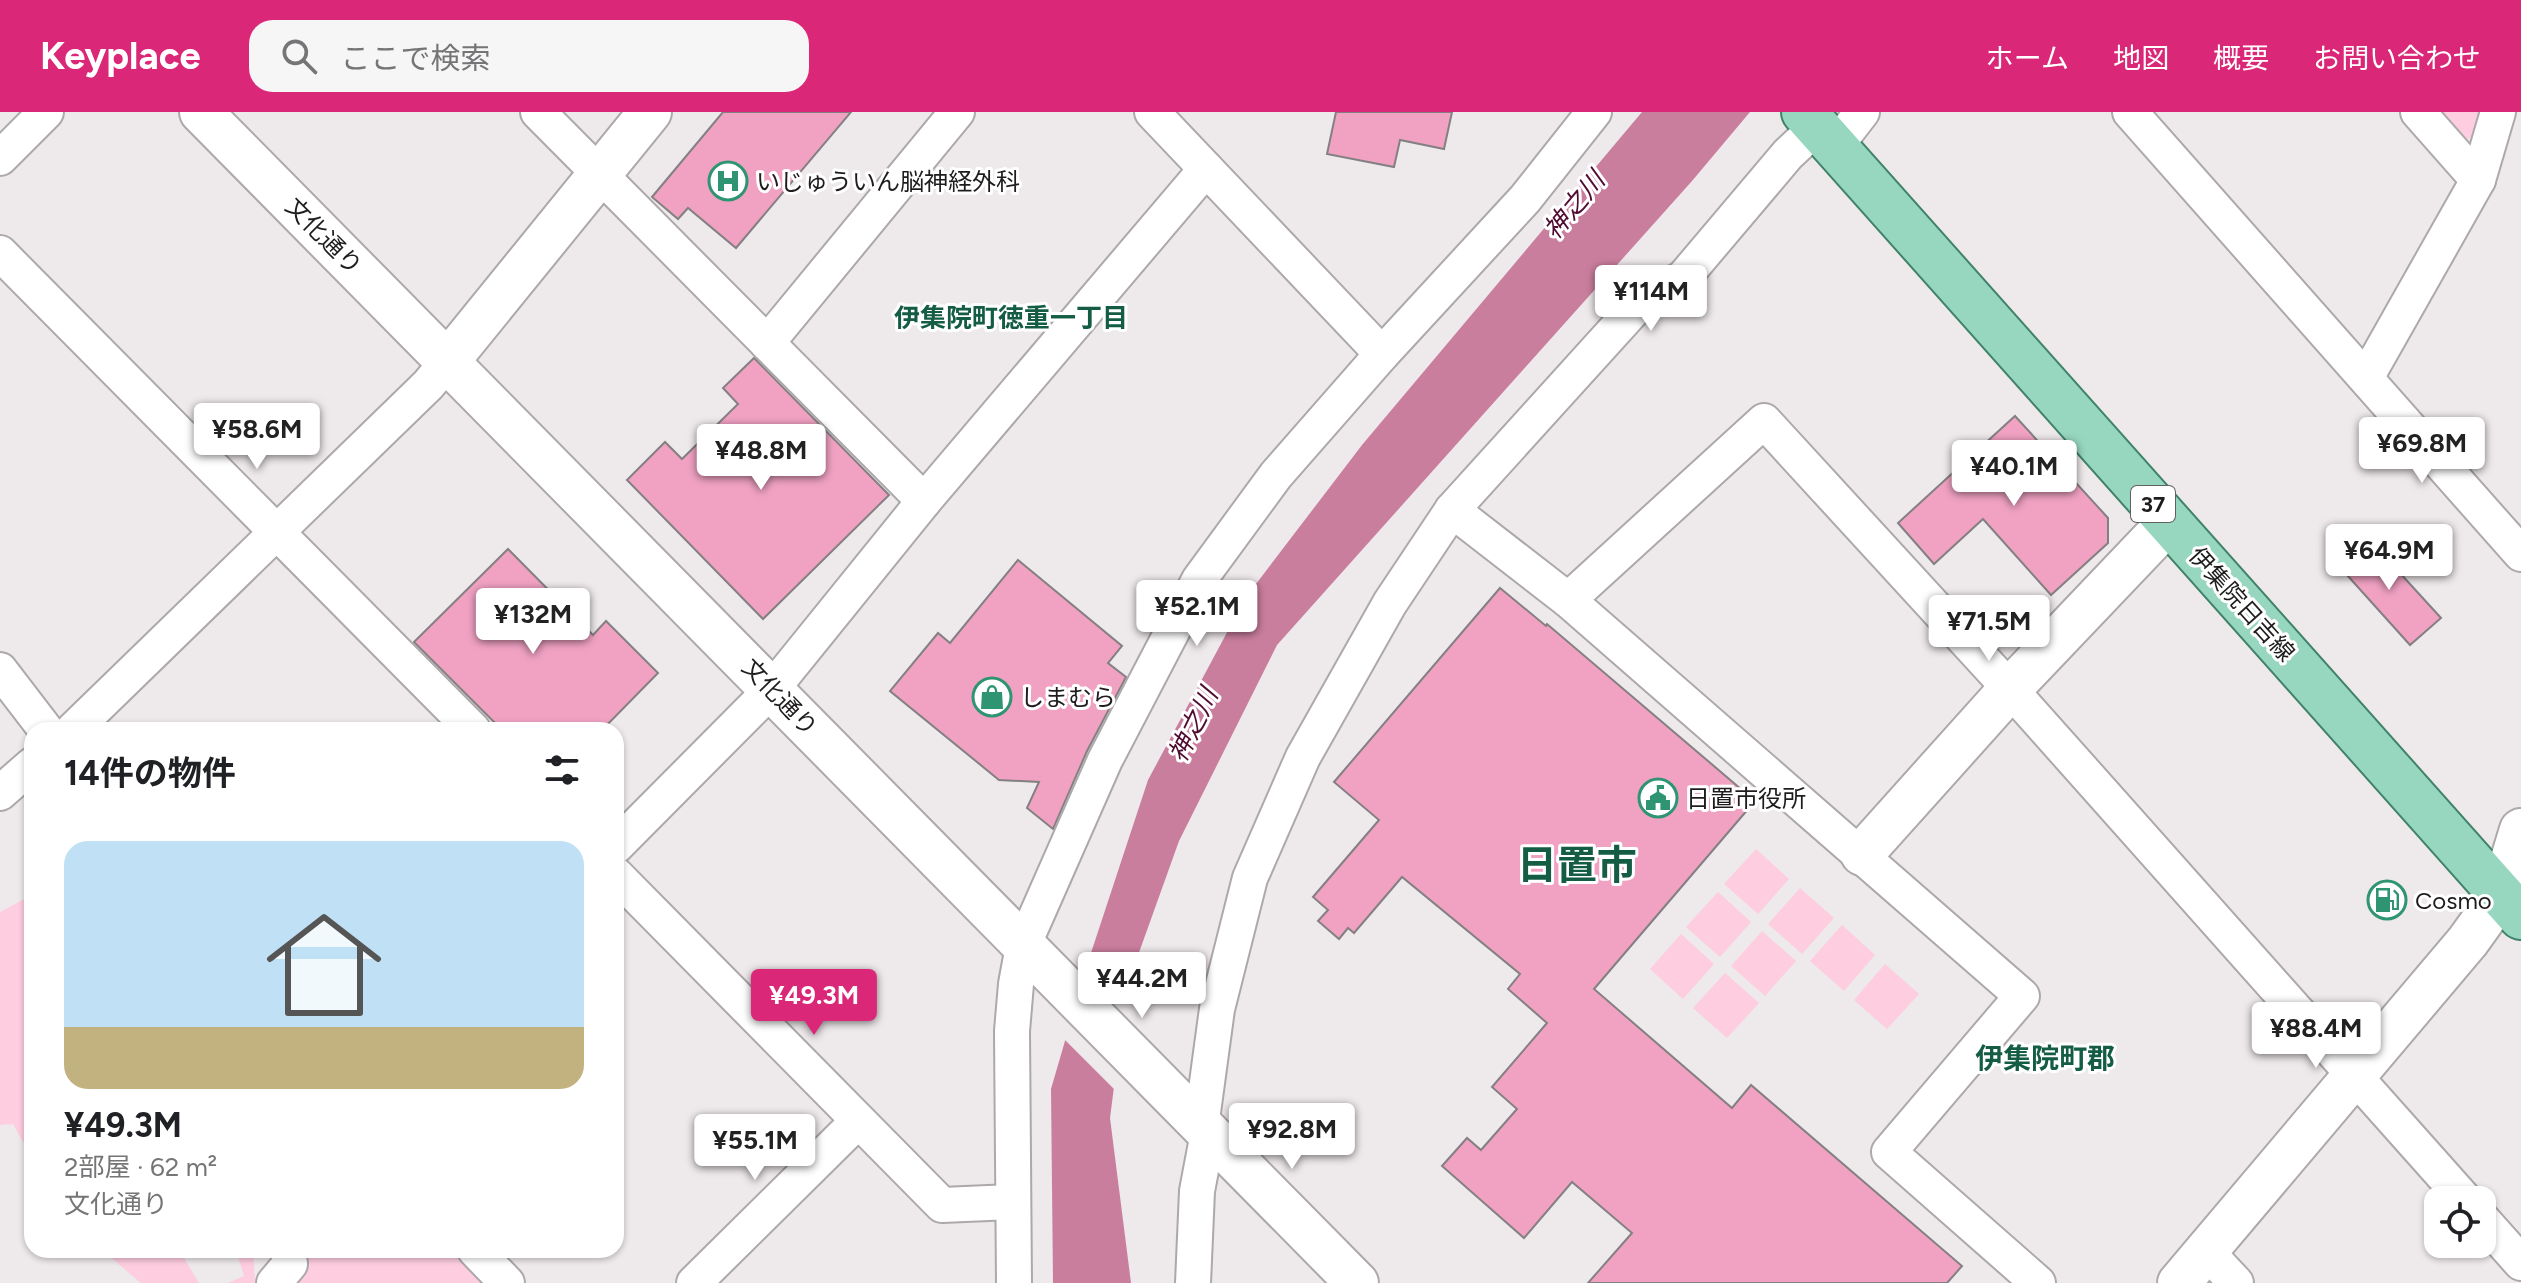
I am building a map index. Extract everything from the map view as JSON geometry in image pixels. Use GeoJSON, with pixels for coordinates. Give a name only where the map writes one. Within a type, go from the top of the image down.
{"type":"FeatureCollection","features":[{"type":"Feature","properties":{"kind":"main road","name":"伊集院日吉線"},"geometry":{"type":"LineString","coordinates":[[1815,125],[2511,906]]}},
{"type":"Feature","properties":{"kind":"street"},"geometry":{"type":"LineString","coordinates":[[0,158],[46,112]]}},
{"type":"Feature","properties":{"kind":"street","name":"文化通り"},"geometry":{"type":"LineString","coordinates":[[201,112],[1357,1283]]}},
{"type":"Feature","properties":{"kind":"street"},"geometry":{"type":"LineString","coordinates":[[538,112],[924,501]]}},
{"type":"Feature","properties":{"kind":"street"},"geometry":{"type":"LineString","coordinates":[[81,722],[428,385],[650,112]]}},
{"type":"Feature","properties":{"kind":"street"},"geometry":{"type":"LineString","coordinates":[[767,343],[957,112]]}},
{"type":"Feature","properties":{"kind":"street"},"geometry":{"type":"LineString","coordinates":[[1152,112],[1382,354]]}},
{"type":"Feature","properties":{"kind":"street"},"geometry":{"type":"LineString","coordinates":[[1014,1283],[1012,1031],[1016,984],[1023,946],[1105,760],[1199,580],[1276,475],[1525,199],[1594,112]]}},
{"type":"Feature","properties":{"kind":"street"},"geometry":{"type":"LineString","coordinates":[[1193,1283],[1196,1122],[1217,1009],[1250,878],[1303,757],[1390,603],[1452,510],[1635,308],[1684,277],[1815,125],[1862,112]]}},
{"type":"Feature","properties":{"kind":"street"},"geometry":{"type":"LineString","coordinates":[[2130,112],[2521,554]]}},
{"type":"Feature","properties":{"kind":"street"},"geometry":{"type":"LineString","coordinates":[[2418,112],[2478,180]]}},
{"type":"Feature","properties":{"kind":"street"},"geometry":{"type":"LineString","coordinates":[[2366,378],[2478,180],[2498,112]]}},
{"type":"Feature","properties":{"kind":"street"},"geometry":{"type":"LineString","coordinates":[[624,838],[772,689],[924,501],[1206,169]]}},
{"type":"Feature","properties":{"kind":"street"},"geometry":{"type":"LineString","coordinates":[[0,253],[465,722]]}},
{"type":"Feature","properties":{"kind":"street"},"geometry":{"type":"LineString","coordinates":[[1568,600],[1764,421],[2010,689],[2452,1186]]}},
{"type":"Feature","properties":{"kind":"street"},"geometry":{"type":"LineString","coordinates":[[1452,510],[1568,600],[2022,996],[1889,1152],[2038,1283]]}},
{"type":"Feature","properties":{"kind":"street"},"geometry":{"type":"LineString","coordinates":[[1862,854],[2010,689],[2169,522]]}},
{"type":"Feature","properties":{"kind":"street"},"geometry":{"type":"LineString","coordinates":[[0,670],[40,722]]}},
{"type":"Feature","properties":{"kind":"street"},"geometry":{"type":"LineString","coordinates":[[0,793],[24,772]]}},
{"type":"Feature","properties":{"kind":"street"},"geometry":{"type":"LineString","coordinates":[[2179,1283],[2466,943],[2511,906],[2521,830]]}},
{"type":"Feature","properties":{"kind":"street"},"geometry":{"type":"LineString","coordinates":[[624,883],[942,1205],[1012,1202]]}},
{"type":"Feature","properties":{"kind":"street"},"geometry":{"type":"LineString","coordinates":[[694,1283],[857,1122]]}},
{"type":"Feature","properties":{"kind":"street"},"geometry":{"type":"LineString","coordinates":[[2496,1235],[2521,1263]]}},
{"type":"Feature","properties":{"kind":"street"},"geometry":{"type":"LineString","coordinates":[[2206,1251],[2236,1283]]}},
{"type":"Feature","properties":{"kind":"street"},"geometry":{"type":"LineString","coordinates":[[274,1283],[290,1264],[289,1258]]}},
{"type":"Feature","properties":{"kind":"street"},"geometry":{"type":"LineString","coordinates":[[483,1258],[507,1283]]}},
{"type":"Feature","properties":{"kind":"shaded area"},"geometry":{"type":"Polygon","coordinates":[[[2437,112],[2484,112],[2477,136],[2462,140],[2437,112]]]}},
{"type":"Feature","properties":{"kind":"shaded area"},"geometry":{"type":"Polygon","coordinates":[[[1756,849],[1789,879],[1758,914],[1724,884],[1756,849]]]}},
{"type":"Feature","properties":{"kind":"shaded area"},"geometry":{"type":"Polygon","coordinates":[[[1800,888],[1834,918],[1802,954],[1768,924],[1800,888]]]}},
{"type":"Feature","properties":{"kind":"shaded area"},"geometry":{"type":"Polygon","coordinates":[[[1718,892],[1751,922],[1720,957],[1686,927],[1718,892]]]}},
{"type":"Feature","properties":{"kind":"shaded area"},"geometry":{"type":"Polygon","coordinates":[[[24,899],[24,1144],[13,1124],[0,1125],[0,912],[24,899]]]}},
{"type":"Feature","properties":{"kind":"shaded area"},"geometry":{"type":"Polygon","coordinates":[[[1842,925],[1875,955],[1844,991],[1810,961],[1842,925]]]}},
{"type":"Feature","properties":{"kind":"shaded area"},"geometry":{"type":"Polygon","coordinates":[[[1762,931],[1796,961],[1765,996],[1731,966],[1762,931]]]}},
{"type":"Feature","properties":{"kind":"shaded area"},"geometry":{"type":"Polygon","coordinates":[[[1681,934],[1714,964],[1683,999],[1650,969],[1681,934]]]}},
{"type":"Feature","properties":{"kind":"shaded area"},"geometry":{"type":"Polygon","coordinates":[[[1885,964],[1919,994],[1887,1029],[1854,1000],[1885,964]]]}},
{"type":"Feature","properties":{"kind":"shaded area"},"geometry":{"type":"Polygon","coordinates":[[[1725,973],[1759,1003],[1727,1038],[1693,1008],[1725,973]]]}},
{"type":"Feature","properties":{"kind":"shaded area"},"geometry":{"type":"Polygon","coordinates":[[[111,1258],[184,1258],[199,1283],[141,1283],[111,1258]]]}},
{"type":"Feature","properties":{"kind":"shaded area"},"geometry":{"type":"Polygon","coordinates":[[[238,1258],[254,1258],[255,1282],[228,1283],[244,1276],[238,1258]]]}},
{"type":"Feature","properties":{"kind":"shaded area"},"geometry":{"type":"Polygon","coordinates":[[[299,1258],[464,1258],[488,1283],[294,1283],[299,1258]]]}},
{"type":"Feature","properties":{"kind":"water","name":"神之川"},"geometry":{"type":"Polygon","coordinates":[[[1642,112],[1750,112],[1692,181],[1277,645],[1179,841],[1127,986],[1110,1118],[1131,1283],[1053,1283],[1051,1089],[1088,962],[1148,780],[1246,597],[1362,445],[1642,112]]]}},
{"type":"Feature","properties":{"kind":"pier"},"geometry":{"type":"Polygon","coordinates":[[[1087,953],[1130,995],[1118,1093],[1062,1037],[1087,953]]]}},
{"type":"Feature","properties":{"kind":"building","name":"いじゅういん脳神経外科"},"geometry":{"type":"Polygon","coordinates":[[[723,112],[851,112],[736,248],[688,208],[678,219],[652,197],[723,112]]]}},
{"type":"Feature","properties":{"kind":"building"},"geometry":{"type":"Polygon","coordinates":[[[1336,112],[1452,112],[1444,149],[1400,140],[1394,167],[1327,154],[1336,112]]]}},
{"type":"Feature","properties":{"kind":"building"},"geometry":{"type":"Polygon","coordinates":[[[754,358],[889,495],[763,619],[627,480],[665,442],[682,459],[738,404],[723,388],[754,358]]]}},
{"type":"Feature","properties":{"kind":"building"},"geometry":{"type":"Polygon","coordinates":[[[2015,416],[2108,518],[2108,543],[2051,595],[1983,519],[1934,564],[1898,523],[2015,416]]]}},
{"type":"Feature","properties":{"kind":"building"},"geometry":{"type":"Polygon","coordinates":[[[2368,538],[2441,618],[2410,645],[2338,565],[2368,538]]]}},
{"type":"Feature","properties":{"kind":"building"},"geometry":{"type":"Polygon","coordinates":[[[508,549],[593,635],[606,621],[658,673],[610,722],[494,722],[414,642],[508,549]]]}},
{"type":"Feature","properties":{"kind":"building"},"geometry":{"type":"Polygon","coordinates":[[[1018,560],[1122,646],[1108,663],[1126,677],[1087,751],[1053,829],[1027,808],[1039,782],[999,780],[890,691],[938,633],[950,643],[1018,560]]]}},
{"type":"Feature","properties":{"kind":"building"},"geometry":{"type":"Polygon","coordinates":[[[1500,588],[1547,624],[1755,801],[1594,989],[1732,1108],[1751,1085],[1962,1266],[1947,1283],[1588,1283],[1632,1233],[1572,1182],[1524,1238],[1442,1166],[1467,1138],[1481,1150],[1517,1109],[1492,1087],[1547,1023],[1508,989],[1520,974],[1402,877],[1354,933],[1348,928],[1339,939],[1318,921],[1328,910],[1313,897],[1379,820],[1334,782],[1500,588]]]}},
{"type":"Feature","properties":{"kind":"place","name":"いじゅういん脳神経外科"},"geometry":{"type":"Point","coordinates":[728,181]}},
{"type":"Feature","properties":{"kind":"place","name":"しまむら"},"geometry":{"type":"Point","coordinates":[992,697]}},
{"type":"Feature","properties":{"kind":"place","name":"日置市役所"},"geometry":{"type":"Point","coordinates":[1658,798]}},
{"type":"Feature","properties":{"kind":"place","name":"Cosmo"},"geometry":{"type":"Point","coordinates":[2387,900]}},
{"type":"Feature","properties":{"kind":"district","name":"伊集院町徳重一丁目"},"geometry":{"type":"Point","coordinates":[1011,318]}},
{"type":"Feature","properties":{"kind":"district","name":"日置市"},"geometry":{"type":"Point","coordinates":[1577,865]}},
{"type":"Feature","properties":{"kind":"district","name":"伊集院町郡"},"geometry":{"type":"Point","coordinates":[2045,1058]}}]}
